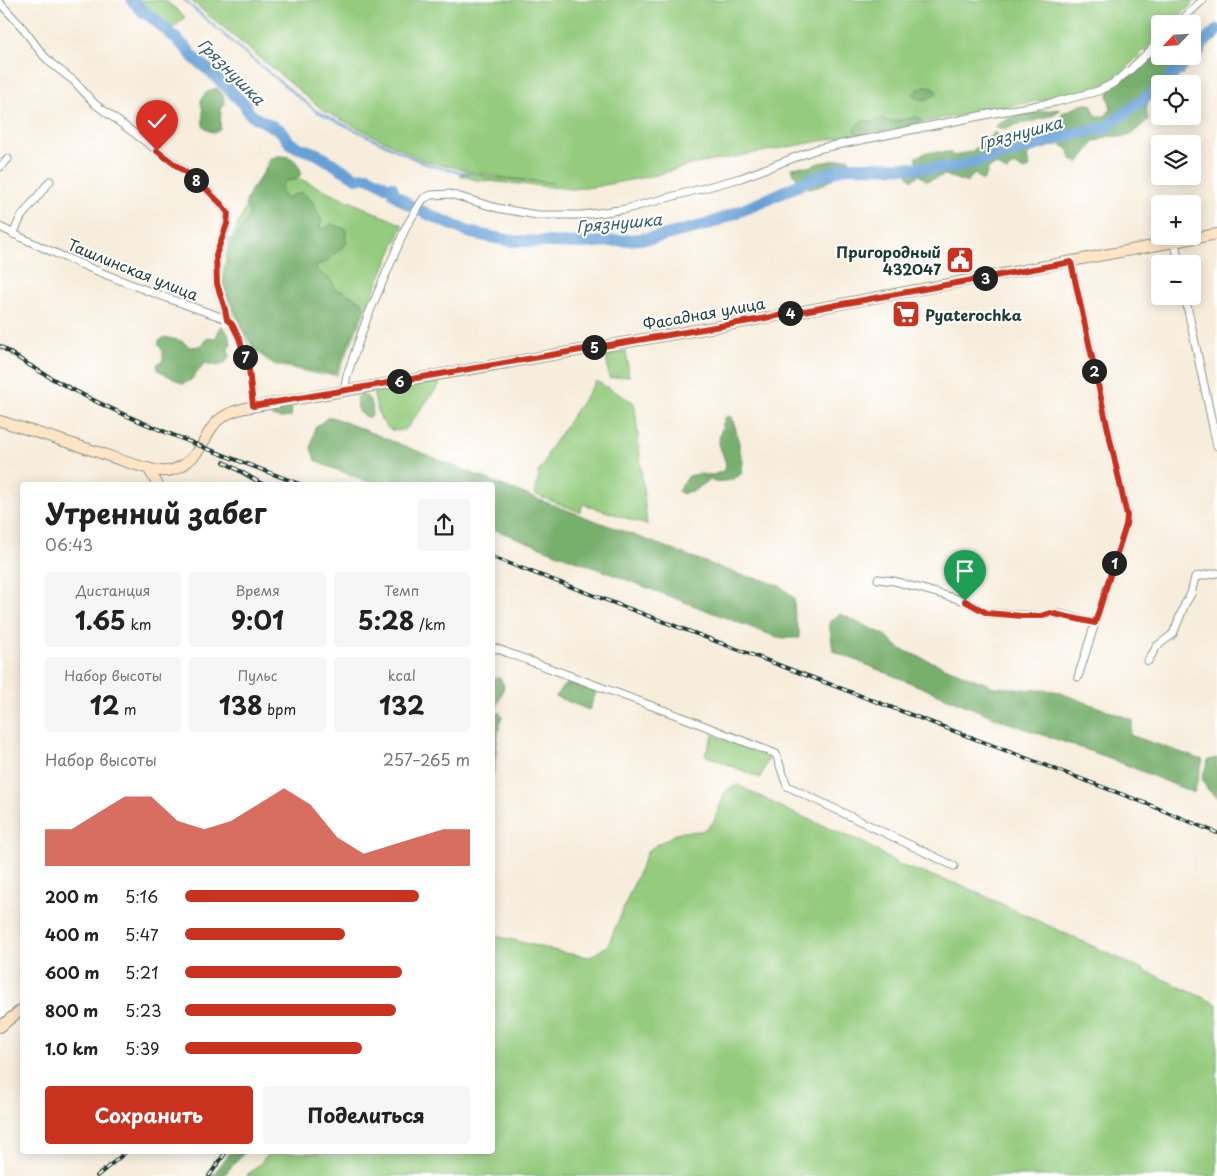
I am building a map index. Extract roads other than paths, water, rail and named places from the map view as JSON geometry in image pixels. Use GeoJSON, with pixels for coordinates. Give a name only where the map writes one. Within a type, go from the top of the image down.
{"type":"FeatureCollection","features":[{"type":"Feature","properties":{"kind":"main road","name":"Фасадная улица"},"geometry":{"type":"LineString","coordinates":[[1201,237],[1217,234]]}},
{"type":"Feature","properties":{"kind":"main road","name":"Фасадная улица"},"geometry":{"type":"LineString","coordinates":[[0,421],[123,461],[161,471],[169,470],[184,464],[198,450],[210,428],[220,418],[231,412],[253,406],[736,323],[1159,245]]}},
{"type":"Feature","properties":{"kind":"main road"},"geometry":{"type":"LineString","coordinates":[[148,468],[156,482]]}},
{"type":"Feature","properties":{"kind":"main road"},"geometry":{"type":"LineString","coordinates":[[0,1027],[20,1011]]}},
{"type":"Feature","properties":{"kind":"street"},"geometry":{"type":"LineString","coordinates":[[1187,15],[1203,0]]}},
{"type":"Feature","properties":{"kind":"street"},"geometry":{"type":"LineString","coordinates":[[0,3],[22,27],[43,56],[74,81],[95,104],[201,184],[228,213],[227,224],[216,255],[217,284],[227,320],[232,324],[239,338],[247,361],[253,406]]}},
{"type":"Feature","properties":{"kind":"street"},"geometry":{"type":"LineString","coordinates":[[344,391],[347,374],[367,318],[406,227],[424,199],[431,195],[450,194],[497,208],[537,215],[583,215],[626,210],[741,178],[817,149],[1056,102],[1098,91],[1112,84],[1130,70],[1151,50]]}},
{"type":"Feature","properties":{"kind":"street"},"geometry":{"type":"LineString","coordinates":[[0,167],[8,159]]}},
{"type":"Feature","properties":{"kind":"street"},"geometry":{"type":"LineString","coordinates":[[13,234],[21,217],[50,181]]}},
{"type":"Feature","properties":{"kind":"street","name":"Ташлинская улица"},"geometry":{"type":"LineString","coordinates":[[0,227],[83,265],[227,320]]}},
{"type":"Feature","properties":{"kind":"street"},"geometry":{"type":"LineString","coordinates":[[1071,262],[1127,516],[1126,525],[1078,677]]}},
{"type":"Feature","properties":{"kind":"street"},"geometry":{"type":"LineString","coordinates":[[1187,305],[1217,446]]}},
{"type":"Feature","properties":{"kind":"street"},"geometry":{"type":"LineString","coordinates":[[1148,662],[1157,646],[1173,634],[1191,594],[1195,577],[1217,573]]}},
{"type":"Feature","properties":{"kind":"street"},"geometry":{"type":"LineString","coordinates":[[878,579],[894,581],[965,601],[987,613],[1040,616],[1050,613],[1095,623]]}},
{"type":"Feature","properties":{"kind":"street"},"geometry":{"type":"LineString","coordinates":[[495,648],[776,754],[787,786],[954,866]]}},
{"type":"Feature","properties":{"kind":"waterway","name":"Грязнушка"},"geometry":{"type":"LineString","coordinates":[[132,0],[211,72],[246,106],[252,116],[280,130],[290,143],[317,154],[356,178],[368,177],[387,187],[392,187],[394,194],[408,204],[430,215],[471,233],[512,241],[584,243],[653,238],[706,225],[807,181],[846,167],[952,168],[1064,136],[1105,128],[1151,94]]}},
{"type":"Feature","properties":{"kind":"waterway"},"geometry":{"type":"LineString","coordinates":[[184,0],[316,111],[425,164],[470,175]]}},
{"type":"Feature","properties":{"kind":"waterway","name":"Грязнушка"},"geometry":{"type":"LineString","coordinates":[[1201,45],[1217,30]]}},
{"type":"Feature","properties":{"kind":"waterway","name":"Грязнушка"},"geometry":{"type":"LineString","coordinates":[[1173,75],[1182,65]]}},
{"type":"Feature","properties":{"kind":"railway"},"geometry":{"type":"LineString","coordinates":[[0,346],[35,369],[109,408],[185,440],[294,482]]}},
{"type":"Feature","properties":{"kind":"railway"},"geometry":{"type":"LineString","coordinates":[[224,462],[259,482]]}},
{"type":"Feature","properties":{"kind":"railway"},"geometry":{"type":"LineString","coordinates":[[495,558],[1145,803],[1217,833]]}},
{"type":"Feature","properties":{"kind":"railway"},"geometry":{"type":"LineString","coordinates":[[97,1176],[124,1154]]}},
{"type":"Feature","properties":{"kind":"railway"},"geometry":{"type":"LineString","coordinates":[[209,1176],[225,1154]]}},
{"type":"Feature","properties":{"kind":"place","name":"Пригородный 432047"},"geometry":{"type":"Point","coordinates":[960,260]}},
{"type":"Feature","properties":{"kind":"place","name":"Pyaterochka"},"geometry":{"type":"Point","coordinates":[906,314]}}]}
